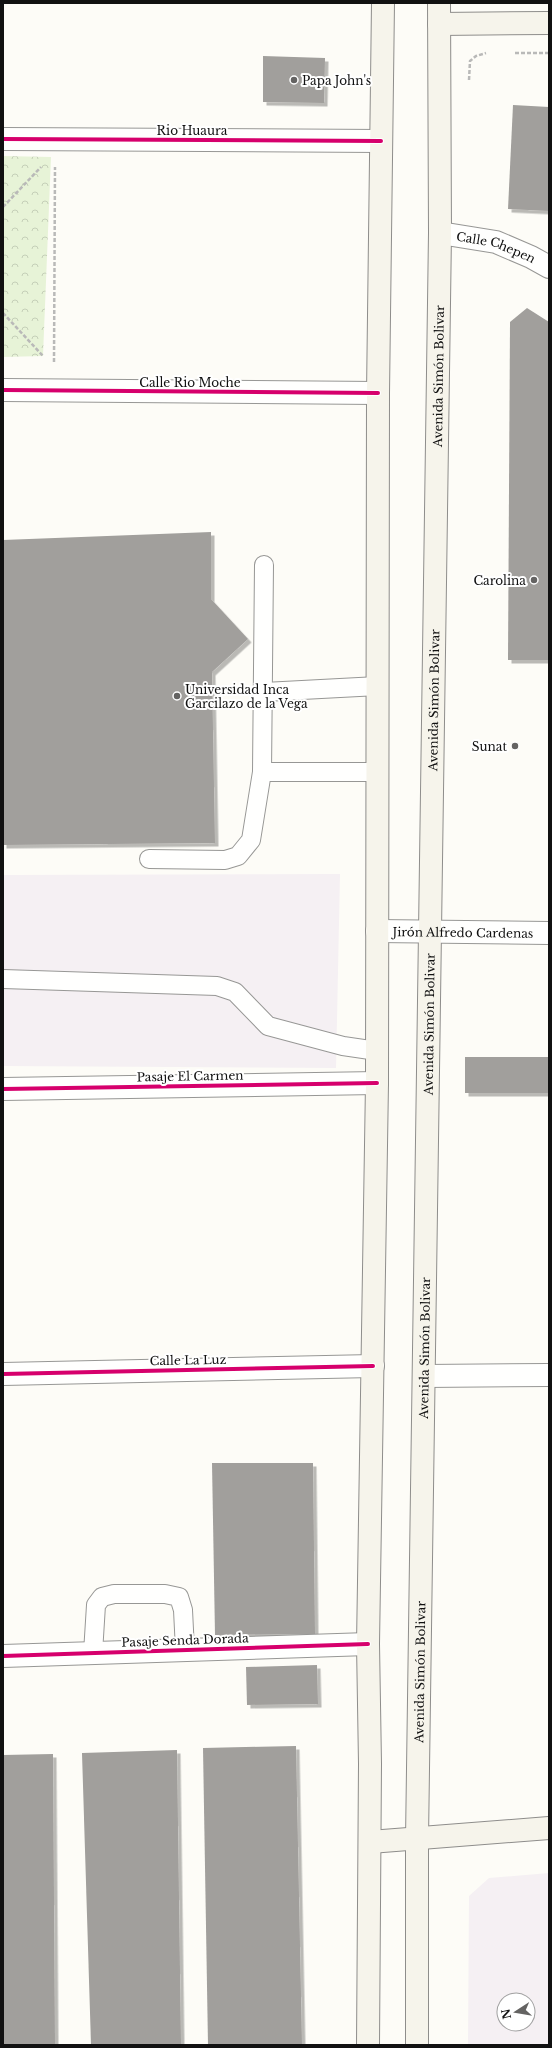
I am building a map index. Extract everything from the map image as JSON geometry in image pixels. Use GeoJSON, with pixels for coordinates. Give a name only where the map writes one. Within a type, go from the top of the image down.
{"type":"FeatureCollection","features":[{"type":"Feature","properties":{"kind":"main road"},"geometry":{"type":"LineString","coordinates":[[368,2045],[370,1842],[368,1644],[377,1083],[378,393],[383,3]]}},
{"type":"Feature","properties":{"kind":"main road","name":"Avenida Simón Bolivar"},"geometry":{"type":"LineString","coordinates":[[417,2045],[417,1839],[425,1376],[440,233],[439,3]]}},
{"type":"Feature","properties":{"kind":"main road"},"geometry":{"type":"LineString","coordinates":[[439,24],[549,23]]}},
{"type":"Feature","properties":{"kind":"main road"},"geometry":{"type":"LineString","coordinates":[[370,1842],[549,1828]]}},
{"type":"Feature","properties":{"kind":"street","name":"Rio Huaura"},"geometry":{"type":"LineString","coordinates":[[3,139],[381,141]]}},
{"type":"Feature","properties":{"kind":"street","name":"Calle Chepen"},"geometry":{"type":"LineString","coordinates":[[440,233],[496,242],[531,257],[549,268]]}},
{"type":"Feature","properties":{"kind":"street","name":"Calle Rio Moche"},"geometry":{"type":"LineString","coordinates":[[3,390],[378,393]]}},
{"type":"Feature","properties":{"kind":"street","name":"Jirón Alfredo Cardenas"},"geometry":{"type":"LineString","coordinates":[[377,932],[549,933]]}},
{"type":"Feature","properties":{"kind":"street","name":"Pasaje El Carmen"},"geometry":{"type":"LineString","coordinates":[[3,1089],[377,1083]]}},
{"type":"Feature","properties":{"kind":"street","name":"Calle La Luz"},"geometry":{"type":"LineString","coordinates":[[3,1374],[373,1366]]}},
{"type":"Feature","properties":{"kind":"street"},"geometry":{"type":"LineString","coordinates":[[425,1376],[549,1374]]}},
{"type":"Feature","properties":{"kind":"street","name":"Pasaje Senda Dorada"},"geometry":{"type":"LineString","coordinates":[[3,1656],[368,1644]]}},
{"type":"Feature","properties":{"kind":"lane"},"geometry":{"type":"LineString","coordinates":[[149,860],[225,860],[238,856],[251,840],[262,772],[264,692],[264,565]]}},
{"type":"Feature","properties":{"kind":"lane"},"geometry":{"type":"LineString","coordinates":[[264,692],[378,686]]}},
{"type":"Feature","properties":{"kind":"lane"},"geometry":{"type":"LineString","coordinates":[[262,772],[378,772]]}},
{"type":"Feature","properties":{"kind":"lane"},"geometry":{"type":"LineString","coordinates":[[3,979],[217,986],[235,992],[268,1026],[343,1046],[377,1051]]}},
{"type":"Feature","properties":{"kind":"lane"},"geometry":{"type":"LineString","coordinates":[[93,1653],[96,1605],[102,1597],[114,1594],[165,1594],[179,1597],[183,1610],[185,1650]]}},
{"type":"Feature","properties":{"kind":"path"},"geometry":{"type":"LineString","coordinates":[[439,95],[468,92],[470,61],[476,56],[491,53]]}},
{"type":"Feature","properties":{"kind":"path"},"geometry":{"type":"LineString","coordinates":[[513,53],[549,53]]}},
{"type":"Feature","properties":{"kind":"path"},"geometry":{"type":"LineString","coordinates":[[54,391],[55,140]]}},
{"type":"Feature","properties":{"kind":"path"},"geometry":{"type":"LineString","coordinates":[[3,207],[45,162]]}},
{"type":"Feature","properties":{"kind":"path"},"geometry":{"type":"LineString","coordinates":[[3,313],[43,356]]}},
{"type":"Feature","properties":{"kind":"shaded area"},"geometry":{"type":"Polygon","coordinates":[[[340,874],[336,1068],[3,1066],[3,875],[340,874]]]}},
{"type":"Feature","properties":{"kind":"shaded area"},"geometry":{"type":"Polygon","coordinates":[[[549,1873],[549,2045],[468,2045],[469,1896],[489,1878],[549,1873]]]}},
{"type":"Feature","properties":{"kind":"green space"},"geometry":{"type":"Polygon","coordinates":[[[3,156],[51,157],[43,356],[3,357],[3,156]]]}},
{"type":"Feature","properties":{"kind":"building","name":"Papa John's"},"geometry":{"type":"Polygon","coordinates":[[[263,56],[325,58],[324,103],[263,102],[263,56]]]}},
{"type":"Feature","properties":{"kind":"building"},"geometry":{"type":"Polygon","coordinates":[[[513,105],[549,107],[549,211],[508,209],[513,105]]]}},
{"type":"Feature","properties":{"kind":"building"},"geometry":{"type":"Polygon","coordinates":[[[527,308],[549,322],[549,660],[508,660],[510,322],[527,308]]]}},
{"type":"Feature","properties":{"kind":"building"},"geometry":{"type":"Polygon","coordinates":[[[211,532],[211,599],[248,639],[212,672],[215,843],[3,845],[3,540],[211,532]]]}},
{"type":"Feature","properties":{"kind":"building"},"geometry":{"type":"Polygon","coordinates":[[[465,1057],[549,1057],[549,1093],[465,1093],[465,1057]]]}},
{"type":"Feature","properties":{"kind":"building"},"geometry":{"type":"Polygon","coordinates":[[[212,1463],[313,1463],[315,1634],[215,1635],[212,1463]]]}},
{"type":"Feature","properties":{"kind":"building"},"geometry":{"type":"Polygon","coordinates":[[[317,1665],[318,1704],[247,1705],[246,1667],[317,1665]]]}},
{"type":"Feature","properties":{"kind":"building"},"geometry":{"type":"Polygon","coordinates":[[[296,1746],[302,2045],[208,2045],[203,1748],[296,1746]]]}},
{"type":"Feature","properties":{"kind":"building"},"geometry":{"type":"Polygon","coordinates":[[[177,1750],[181,2045],[91,2045],[82,1753],[177,1750]]]}},
{"type":"Feature","properties":{"kind":"building"},"geometry":{"type":"Polygon","coordinates":[[[53,1754],[55,2045],[3,2045],[3,1755],[53,1754]]]}},
{"type":"Feature","properties":{"kind":"cycle path"},"geometry":{"type":"LineString","coordinates":[[3,139],[381,141]]}},
{"type":"Feature","properties":{"kind":"cycle path"},"geometry":{"type":"LineString","coordinates":[[3,390],[378,393]]}},
{"type":"Feature","properties":{"kind":"cycle path"},"geometry":{"type":"LineString","coordinates":[[3,1089],[377,1083]]}},
{"type":"Feature","properties":{"kind":"cycle path"},"geometry":{"type":"LineString","coordinates":[[3,1374],[373,1366]]}},
{"type":"Feature","properties":{"kind":"cycle path"},"geometry":{"type":"LineString","coordinates":[[3,1656],[368,1644]]}},
{"type":"Feature","properties":{"kind":"place","name":"Papa John's"},"geometry":{"type":"Point","coordinates":[294,80]}},
{"type":"Feature","properties":{"kind":"place","name":"Carolina"},"geometry":{"type":"Point","coordinates":[534,580]}},
{"type":"Feature","properties":{"kind":"place","name":"Universidad Inca Garcilazo de la Vega"},"geometry":{"type":"Point","coordinates":[177,696]}},
{"type":"Feature","properties":{"kind":"place","name":"Sunat"},"geometry":{"type":"Point","coordinates":[515,746]}}]}
